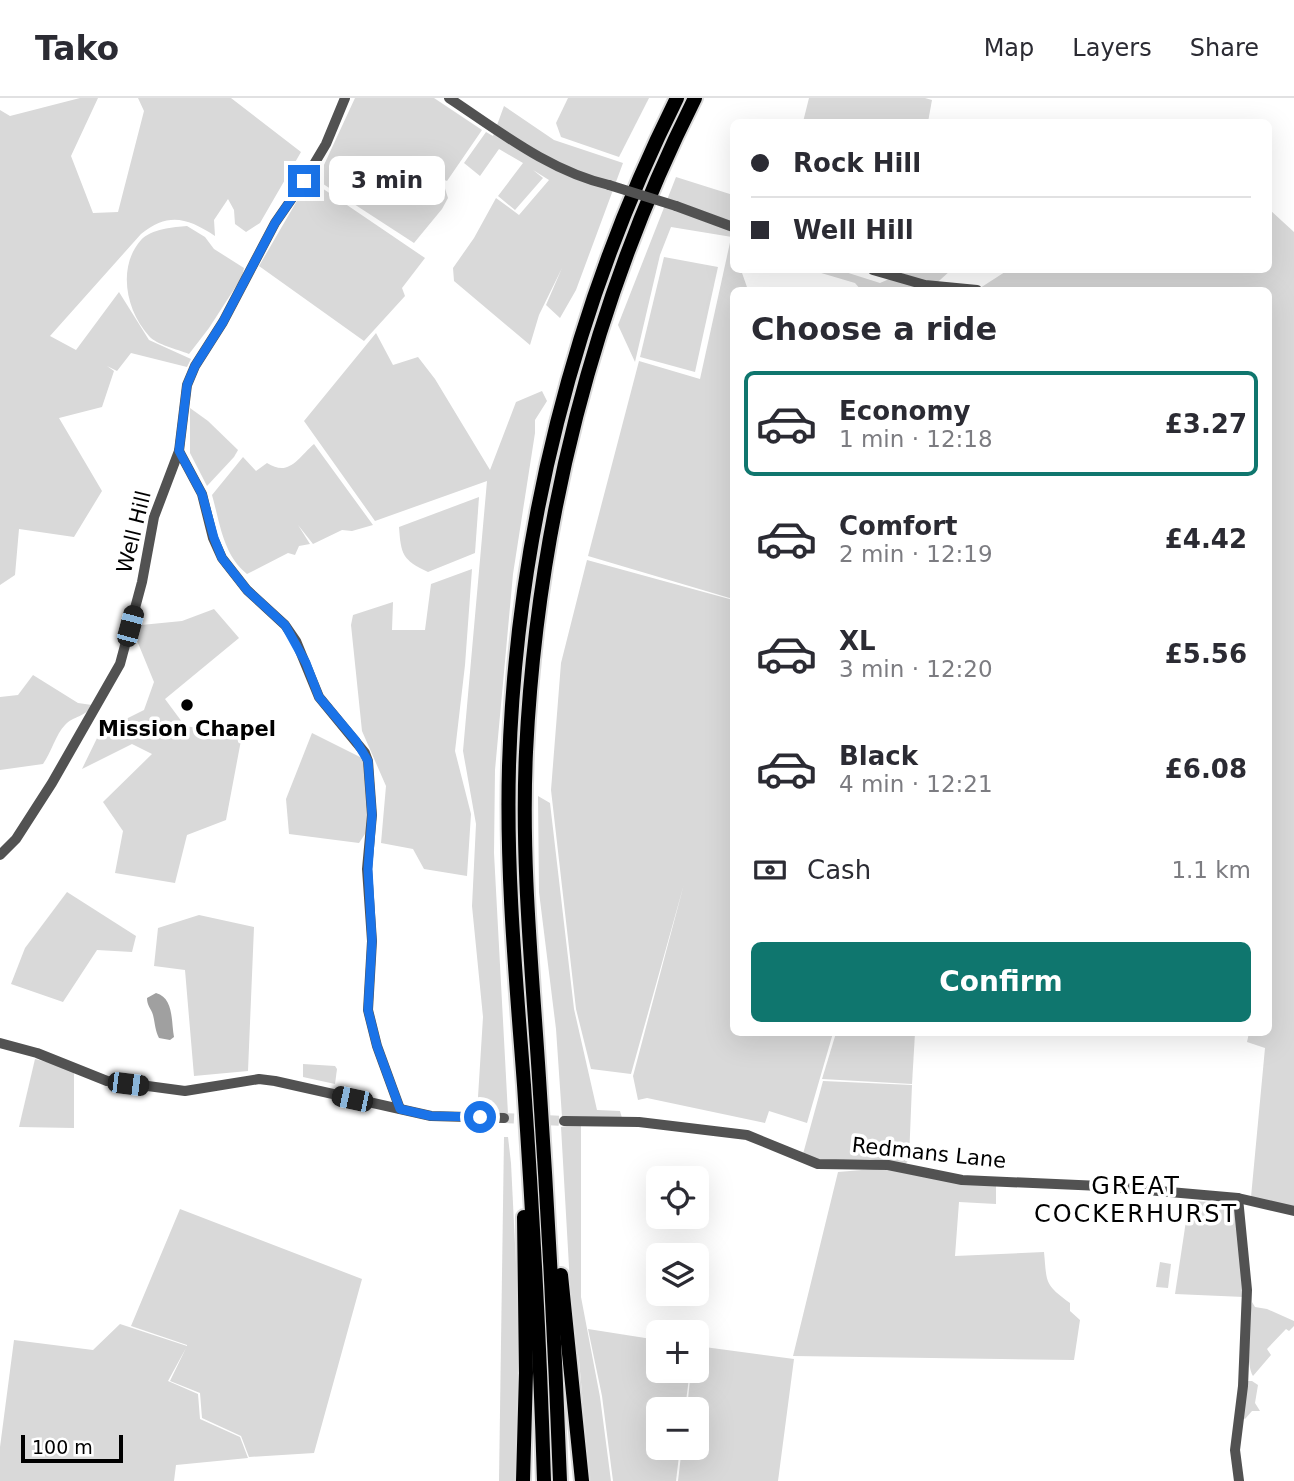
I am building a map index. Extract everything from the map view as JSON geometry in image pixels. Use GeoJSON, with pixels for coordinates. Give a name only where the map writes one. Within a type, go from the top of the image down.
{"type":"FeatureCollection","features":[{"type":"Feature","properties":{"kind":"highway"},"geometry":{"type":"LineString","coordinates":[[544,1481],[529,1163],[511,911],[509,844],[512,717],[526,581],[551,450],[587,320],[630,202],[677,98]]}},
{"type":"Feature","properties":{"kind":"highway"},"geometry":{"type":"LineString","coordinates":[[560,1481],[551,1264],[526,888],[525,799],[531,687],[544,573],[571,437],[609,305],[645,209],[695,98]]}},
{"type":"Feature","properties":{"kind":"highway"},"geometry":{"type":"LineString","coordinates":[[536,1042],[549,1090],[563,1306],[582,1481]]}},
{"type":"Feature","properties":{"kind":"highway"},"geometry":{"type":"LineString","coordinates":[[523,1481],[526,1373],[523,1244],[529,1163]]}},
{"type":"Feature","properties":{"kind":"street","name":"Well Hill"},"geometry":{"type":"LineString","coordinates":[[0,855],[16,839],[52,783],[120,664],[142,582],[154,516],[179,451],[187,385],[275,223],[326,144],[345,98]]}},
{"type":"Feature","properties":{"kind":"street"},"geometry":{"type":"LineString","coordinates":[[449,98],[518,145],[583,179],[676,206],[730,226]]}},
{"type":"Feature","properties":{"kind":"street"},"geometry":{"type":"LineString","coordinates":[[883,273],[925,285],[946,287]]}},
{"type":"Feature","properties":{"kind":"street"},"geometry":{"type":"LineString","coordinates":[[179,451],[202,494],[222,558],[247,590],[285,625],[306,663],[319,697],[356,741],[368,761],[372,815],[368,869],[372,941],[368,1010],[377,1046],[400,1109]]}},
{"type":"Feature","properties":{"kind":"street"},"geometry":{"type":"LineString","coordinates":[[0,1043],[37,1053],[107,1081],[186,1091],[259,1079],[431,1116],[504,1118]]}},
{"type":"Feature","properties":{"kind":"street","name":"Redmans Lane"},"geometry":{"type":"LineString","coordinates":[[564,1122],[639,1122],[747,1135],[818,1164],[888,1165],[962,1180],[1101,1186],[1238,1198],[1294,1211]]}},
{"type":"Feature","properties":{"kind":"street"},"geometry":{"type":"LineString","coordinates":[[1238,1198],[1247,1290],[1243,1386],[1235,1450],[1239,1481]]}},
{"type":"Feature","properties":{"kind":"shaded area"},"geometry":{"type":"Polygon","coordinates":[[[80,98],[98,98],[71,156],[93,213],[118,212],[144,111],[138,98],[231,98],[301,152],[260,223],[246,232],[235,224],[234,210],[228,199],[214,220],[215,236],[187,222],[160,222],[141,234],[50,336],[76,350],[119,292],[149,340],[191,359],[187,367],[131,353],[117,371],[107,366],[114,371],[102,407],[59,418],[102,491],[74,537],[19,529],[15,575],[0,585],[0,110],[10,116],[80,98]]]}},
{"type":"Feature","properties":{"kind":"shaded area"},"geometry":{"type":"Polygon","coordinates":[[[355,98],[434,98],[482,130],[447,181],[442,179],[448,198],[414,243],[317,180],[355,98]]]}},
{"type":"Feature","properties":{"kind":"shaded area"},"geometry":{"type":"Polygon","coordinates":[[[568,98],[649,98],[619,157],[561,137],[556,123],[568,98]]]}},
{"type":"Feature","properties":{"kind":"shaded area"},"geometry":{"type":"Polygon","coordinates":[[[809,98],[932,100],[929,119],[804,119],[809,98]]]}},
{"type":"Feature","properties":{"kind":"shaded area"},"geometry":{"type":"Polygon","coordinates":[[[504,106],[554,140],[623,163],[576,290],[560,318],[546,305],[562,268],[539,315],[530,345],[454,281],[453,268],[474,238],[496,198],[519,215],[549,180],[533,170],[543,178],[515,210],[498,196],[523,163],[499,149],[480,176],[464,163],[486,132],[493,136],[504,106]]]}},
{"type":"Feature","properties":{"kind":"shaded area"},"geometry":{"type":"Polygon","coordinates":[[[676,177],[730,194],[730,237],[671,227],[660,255],[635,362],[618,325],[676,177]]]}},
{"type":"Feature","properties":{"kind":"shaded area"},"geometry":{"type":"Polygon","coordinates":[[[319,186],[425,258],[402,288],[405,296],[364,341],[259,266],[305,187],[319,186]]]}},
{"type":"Feature","properties":{"kind":"shaded area"},"geometry":{"type":"Polygon","coordinates":[[[1272,212],[1294,232],[1294,1208],[1251,1197],[1265,1048],[1247,1042],[1248,1036],[1272,1036],[1272,287],[982,287],[1003,273],[1272,273],[1272,212]]]}},
{"type":"Feature","properties":{"kind":"shaded area"},"geometry":{"type":"Polygon","coordinates":[[[187,226],[205,237],[214,249],[244,268],[242,277],[189,354],[149,336],[135,314],[127,289],[129,263],[141,240],[163,229],[187,226]]]}},
{"type":"Feature","properties":{"kind":"shaded area"},"geometry":{"type":"Polygon","coordinates":[[[730,243],[730,273],[742,273],[747,287],[730,287],[730,598],[588,556],[639,361],[700,379],[730,243]]]}},
{"type":"Feature","properties":{"kind":"shaded area"},"geometry":{"type":"Polygon","coordinates":[[[664,257],[718,267],[695,372],[640,357],[664,257]]]}},
{"type":"Feature","properties":{"kind":"shaded area"},"geometry":{"type":"Polygon","coordinates":[[[821,273],[848,273],[880,283],[903,273],[948,273],[932,287],[858,287],[855,283],[821,273]]]}},
{"type":"Feature","properties":{"kind":"shaded area"},"geometry":{"type":"Polygon","coordinates":[[[376,333],[393,365],[418,357],[435,379],[490,470],[516,402],[542,391],[547,401],[535,420],[513,574],[495,770],[494,853],[508,1114],[477,1113],[483,1017],[472,906],[476,824],[463,751],[487,481],[375,521],[304,421],[376,333]]]}},
{"type":"Feature","properties":{"kind":"shaded area"},"geometry":{"type":"Polygon","coordinates":[[[190,408],[238,450],[207,486],[190,453],[190,408]]]}},
{"type":"Feature","properties":{"kind":"shaded area"},"geometry":{"type":"Polygon","coordinates":[[[314,444],[373,525],[352,531],[342,530],[313,544],[298,525],[310,544],[299,546],[295,555],[288,553],[247,574],[227,548],[212,495],[243,457],[256,471],[267,463],[275,467],[287,467],[314,444]]]}},
{"type":"Feature","properties":{"kind":"shaded area"},"geometry":{"type":"Polygon","coordinates":[[[479,497],[475,553],[428,572],[408,560],[402,550],[399,527],[479,497]]]}},
{"type":"Feature","properties":{"kind":"shaded area"},"geometry":{"type":"Polygon","coordinates":[[[587,560],[730,599],[730,1036],[832,1036],[807,1123],[769,1111],[765,1123],[647,1098],[638,1100],[633,1076],[684,884],[631,1074],[591,1069],[576,1009],[551,790],[561,663],[587,560]]]}},
{"type":"Feature","properties":{"kind":"shaded area"},"geometry":{"type":"Polygon","coordinates":[[[472,569],[455,751],[471,814],[467,876],[424,869],[413,849],[381,843],[386,786],[362,731],[351,625],[353,615],[393,602],[392,630],[425,630],[431,584],[472,569]]]}},
{"type":"Feature","properties":{"kind":"shaded area"},"geometry":{"type":"Polygon","coordinates":[[[214,609],[239,638],[165,699],[185,726],[242,735],[226,820],[187,835],[175,883],[115,873],[123,831],[103,802],[152,754],[132,744],[82,769],[100,732],[144,710],[154,682],[131,626],[182,621],[214,609]]]}},
{"type":"Feature","properties":{"kind":"shaded area"},"geometry":{"type":"Polygon","coordinates":[[[33,675],[78,703],[92,705],[62,729],[43,764],[0,770],[0,697],[18,695],[33,675]]]}},
{"type":"Feature","properties":{"kind":"shaded area"},"geometry":{"type":"Polygon","coordinates":[[[312,733],[368,761],[371,825],[359,843],[289,834],[286,799],[312,733]]]}},
{"type":"Feature","properties":{"kind":"shaded area"},"geometry":{"type":"Polygon","coordinates":[[[538,796],[550,803],[574,1009],[597,1110],[620,1111],[622,1118],[562,1117],[556,1029],[539,892],[538,796]]]}},
{"type":"Feature","properties":{"kind":"shaded area"},"geometry":{"type":"Polygon","coordinates":[[[67,892],[136,936],[132,952],[97,950],[63,1002],[11,984],[25,948],[67,892]]]}},
{"type":"Feature","properties":{"kind":"shaded area"},"geometry":{"type":"Polygon","coordinates":[[[199,915],[254,927],[248,1071],[194,1076],[185,970],[154,966],[158,928],[199,915]]]}},
{"type":"Feature","properties":{"kind":"shaded area"},"geometry":{"type":"Polygon","coordinates":[[[156,993],[166,1000],[171,1011],[174,1037],[170,1040],[159,1038],[148,1003],[147,998],[156,993]]]}},
{"type":"Feature","properties":{"kind":"shaded area"},"geometry":{"type":"Polygon","coordinates":[[[835,1036],[915,1036],[912,1084],[822,1079],[835,1036]]]}},
{"type":"Feature","properties":{"kind":"shaded area"},"geometry":{"type":"Polygon","coordinates":[[[35,1059],[74,1069],[74,1128],[19,1127],[35,1059]]]}},
{"type":"Feature","properties":{"kind":"shaded area"},"geometry":{"type":"Polygon","coordinates":[[[303,1064],[335,1066],[335,1084],[303,1077],[303,1064]]]}},
{"type":"Feature","properties":{"kind":"shaded area"},"geometry":{"type":"Polygon","coordinates":[[[823,1081],[912,1085],[909,1159],[905,1165],[870,1159],[818,1161],[803,1154],[823,1081]]]}},
{"type":"Feature","properties":{"kind":"shaded area"},"geometry":{"type":"Polygon","coordinates":[[[581,1123],[581,1297],[600,1397],[611,1481],[590,1481],[579,1360],[572,1319],[561,1127],[581,1123]]]}},
{"type":"Feature","properties":{"kind":"shaded area"},"geometry":{"type":"Polygon","coordinates":[[[504,1137],[508,1137],[511,1163],[521,1366],[518,1481],[499,1481],[504,1137]]]}},
{"type":"Feature","properties":{"kind":"shaded area"},"geometry":{"type":"Polygon","coordinates":[[[886,1168],[996,1183],[996,1204],[959,1202],[955,1256],[1044,1252],[1048,1282],[1070,1303],[1070,1311],[1080,1320],[1074,1360],[793,1356],[838,1172],[886,1168]]]}},
{"type":"Feature","properties":{"kind":"shaded area"},"geometry":{"type":"Polygon","coordinates":[[[1189,1201],[1236,1203],[1244,1297],[1175,1294],[1189,1201]]]}},
{"type":"Feature","properties":{"kind":"shaded area"},"geometry":{"type":"Polygon","coordinates":[[[180,1209],[362,1279],[314,1453],[249,1457],[241,1436],[202,1418],[200,1393],[170,1381],[186,1348],[168,1381],[198,1394],[200,1419],[240,1437],[248,1458],[176,1465],[174,1481],[0,1481],[0,1447],[14,1340],[93,1350],[120,1324],[187,1346],[131,1326],[180,1209]]]}},
{"type":"Feature","properties":{"kind":"shaded area"},"geometry":{"type":"Polygon","coordinates":[[[1160,1262],[1171,1264],[1168,1288],[1156,1287],[1160,1262]]]}},
{"type":"Feature","properties":{"kind":"shaded area"},"geometry":{"type":"Polygon","coordinates":[[[1252,1302],[1255,1307],[1267,1309],[1294,1321],[1294,1326],[1289,1331],[1286,1329],[1267,1349],[1271,1355],[1253,1376],[1248,1351],[1252,1302]]]}},
{"type":"Feature","properties":{"kind":"shaded area"},"geometry":{"type":"Polygon","coordinates":[[[588,1329],[646,1338],[646,1383],[688,1383],[687,1397],[646,1397],[646,1460],[678,1460],[676,1481],[613,1481],[602,1396],[588,1329]]]}},
{"type":"Feature","properties":{"kind":"shaded area"},"geometry":{"type":"Polygon","coordinates":[[[709,1348],[794,1359],[778,1481],[678,1481],[680,1460],[709,1460],[709,1397],[688,1397],[690,1383],[709,1383],[709,1348]]]}},
{"type":"Feature","properties":{"kind":"shaded area"},"geometry":{"type":"Polygon","coordinates":[[[1248,1381],[1258,1385],[1255,1403],[1260,1411],[1252,1411],[1245,1419],[1243,1418],[1248,1381]]]}},
{"type":"Feature","properties":{"kind":"tunnel"},"geometry":{"type":"LineString","coordinates":[[504,1118],[564,1121]]}},
{"type":"Feature","properties":{"kind":"place","name":"Mission Chapel"},"geometry":{"type":"Point","coordinates":[187,705]}},
{"type":"Feature","properties":{"kind":"district","name":"GREAT COCKERHURST"},"geometry":{"type":"Point","coordinates":[1136,1200]}},
{"type":"Feature","properties":{"kind":"route"},"geometry":{"type":"LineString","coordinates":[[304,181],[275,223],[223,322],[195,366],[187,385],[179,451],[202,494],[222,558],[247,590],[285,625],[296,641],[319,697],[365,752],[372,815],[368,869],[372,941],[368,1010],[377,1046],[400,1109],[431,1116],[480,1117]]}}]}
